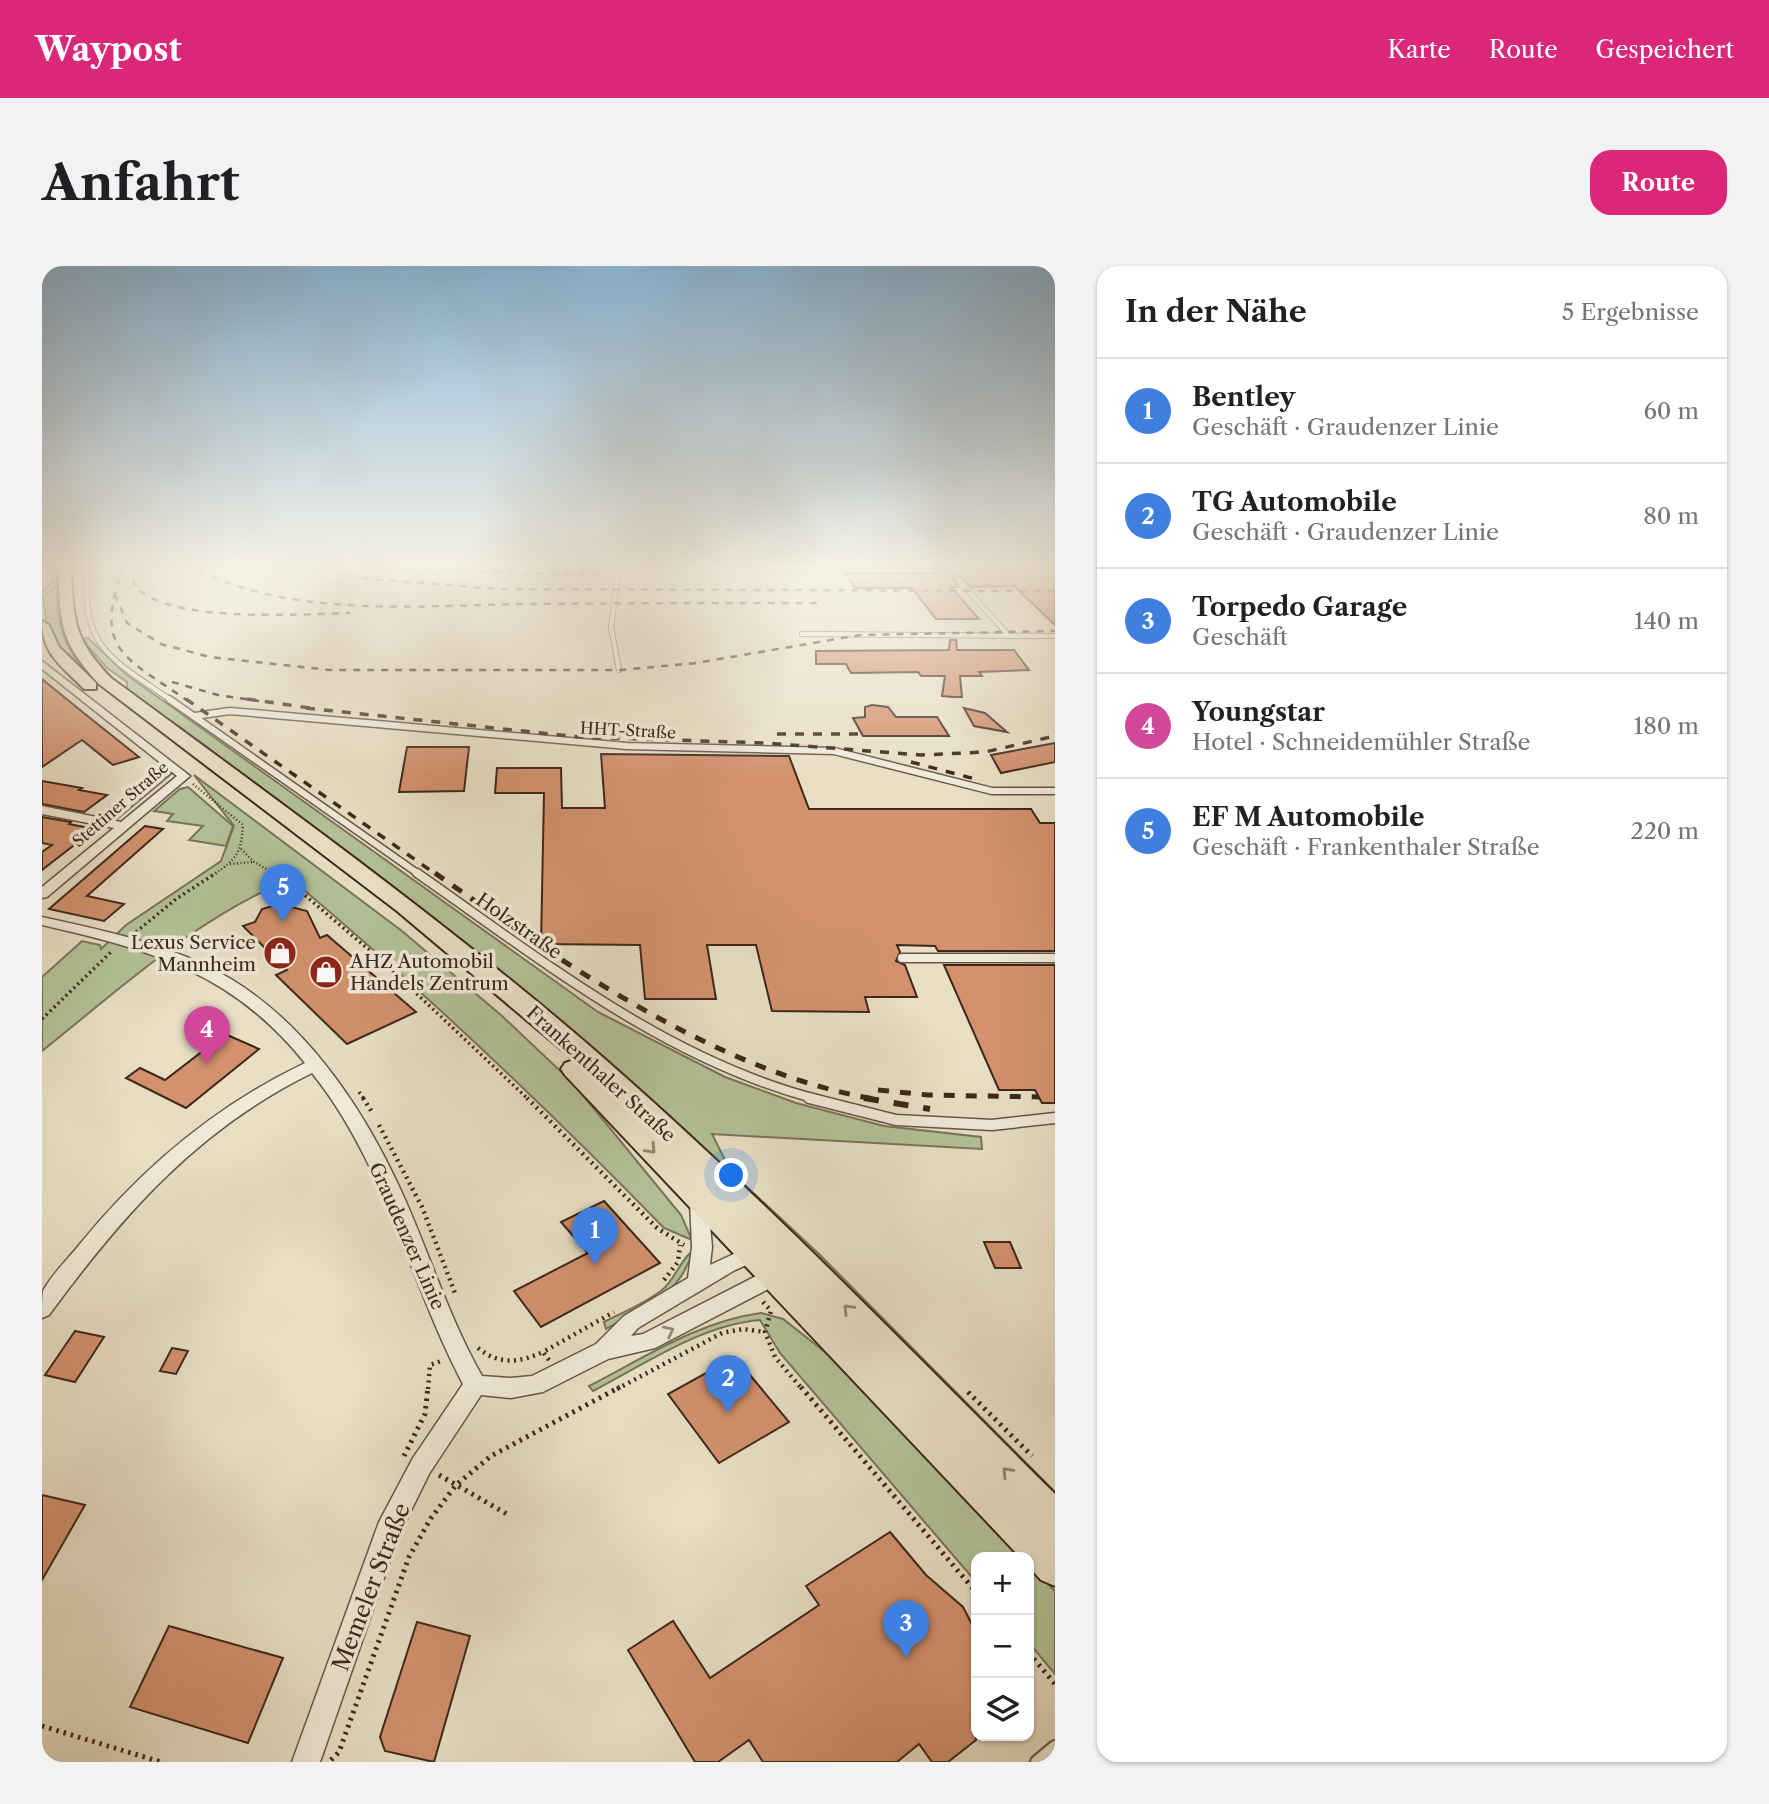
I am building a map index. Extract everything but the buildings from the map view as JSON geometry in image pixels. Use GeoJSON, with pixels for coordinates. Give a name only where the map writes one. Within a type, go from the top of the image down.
{"type":"FeatureCollection","features":[{"type":"Feature","properties":{"kind":"main road","name":"Frankenthaler Straße"},"geometry":{"type":"LineString","coordinates":[[46,635],[53,649],[90,685],[411,927],[564,1058],[699,1201],[1055,1566]]}},
{"type":"Feature","properties":{"kind":"main road","name":"Frankenthaler Straße"},"geometry":{"type":"LineString","coordinates":[[69,635],[73,645],[105,681],[424,920],[578,1050],[766,1268],[1055,1521]]}},
{"type":"Feature","properties":{"kind":"street","name":"Stettiner Straße"},"geometry":{"type":"LineString","coordinates":[[42,664],[184,776],[42,894]]}},
{"type":"Feature","properties":{"kind":"street"},"geometry":{"type":"LineString","coordinates":[[42,810],[124,826]]}},
{"type":"Feature","properties":{"kind":"street","name":"Graudenzer Linie"},"geometry":{"type":"LineString","coordinates":[[42,921],[142,946],[179,959],[223,981],[285,1028],[345,1106],[392,1191],[457,1355],[475,1385]]}},
{"type":"Feature","properties":{"kind":"street"},"geometry":{"type":"LineString","coordinates":[[42,1309],[126,1202],[194,1138],[274,1082],[315,1065]]}},
{"type":"Feature","properties":{"kind":"street"},"geometry":{"type":"LineString","coordinates":[[698,1282],[702,1247],[699,1201]]}},
{"type":"Feature","properties":{"kind":"street"},"geometry":{"type":"LineString","coordinates":[[604,1351],[631,1322],[698,1282],[766,1268]]}},
{"type":"Feature","properties":{"kind":"street"},"geometry":{"type":"LineString","coordinates":[[475,1385],[511,1388],[535,1385],[604,1351],[648,1342],[766,1268]]}},
{"type":"Feature","properties":{"kind":"street","name":"Memeler Straße"},"geometry":{"type":"LineString","coordinates":[[306,1762],[388,1531],[421,1465],[475,1385]]}},
{"type":"Feature","properties":{"kind":"lane","name":"Holzstraße"},"geometry":{"type":"LineString","coordinates":[[93,635],[112,659],[611,1009],[704,1057],[792,1093],[896,1119],[992,1125],[1055,1118]]}},
{"type":"Feature","properties":{"kind":"lane"},"geometry":{"type":"LineString","coordinates":[[612,635],[618,670]]}},
{"type":"Feature","properties":{"kind":"lane"},"geometry":{"type":"LineString","coordinates":[[886,635],[1055,636]]}},
{"type":"Feature","properties":{"kind":"lane","name":"HHT-Straße"},"geometry":{"type":"LineString","coordinates":[[195,716],[230,711],[627,746],[834,751],[992,791],[1055,791]]}},
{"type":"Feature","properties":{"kind":"lane"},"geometry":{"type":"LineString","coordinates":[[902,958],[1055,958]]}},
{"type":"Feature","properties":{"kind":"lane"},"geometry":{"type":"LineString","coordinates":[[1037,1762],[1055,1747]]}},
{"type":"Feature","properties":{"kind":"path"},"geometry":{"type":"LineString","coordinates":[[184,776],[243,825],[241,849],[230,864],[254,862]]}},
{"type":"Feature","properties":{"kind":"path"},"geometry":{"type":"LineString","coordinates":[[241,849],[254,862],[287,880],[382,961],[485,1056],[657,1227],[680,1245],[702,1247]]}},
{"type":"Feature","properties":{"kind":"path"},"geometry":{"type":"LineString","coordinates":[[659,1284],[678,1262],[680,1245]]}},
{"type":"Feature","properties":{"kind":"path"},"geometry":{"type":"LineString","coordinates":[[766,1268],[771,1311],[765,1332],[775,1357],[971,1586]]}},
{"type":"Feature","properties":{"kind":"path"},"geometry":{"type":"LineString","coordinates":[[559,1374],[543,1352],[626,1304]]}},
{"type":"Feature","properties":{"kind":"path"},"geometry":{"type":"LineString","coordinates":[[329,1762],[339,1752],[409,1557],[431,1518],[456,1485],[491,1456],[722,1333],[743,1329],[765,1332]]}},
{"type":"Feature","properties":{"kind":"path"},"geometry":{"type":"LineString","coordinates":[[475,1495],[507,1514]]}},
{"type":"Feature","properties":{"kind":"path"},"geometry":{"type":"LineString","coordinates":[[1034,1659],[1055,1684]]}},
{"type":"Feature","properties":{"kind":"path"},"geometry":{"type":"LineString","coordinates":[[42,1726],[161,1762]]}},
{"type":"Feature","properties":{"kind":"green space"},"geometry":{"type":"Polygon","coordinates":[[[53,635],[63,635],[74,657],[101,686],[69,659],[53,635]]]}},
{"type":"Feature","properties":{"kind":"green space"},"geometry":{"type":"Polygon","coordinates":[[[88,638],[127,675],[598,1012],[725,1077],[796,1103],[884,1126],[981,1137],[982,1149],[712,1134],[731,1172],[820,1255],[1055,1492],[1055,1505],[728,1175],[127,690],[127,682],[107,668],[82,639],[88,638]]]}},
{"type":"Feature","properties":{"kind":"green space"},"geometry":{"type":"Polygon","coordinates":[[[161,767],[171,774],[117,819],[99,816],[161,767]]]}},
{"type":"Feature","properties":{"kind":"green space"},"geometry":{"type":"Polygon","coordinates":[[[194,775],[402,931],[502,1016],[573,1083],[681,1215],[692,1240],[664,1228],[482,1049],[291,879],[223,913],[191,934],[130,979],[42,1051],[42,977],[82,941],[100,945],[101,949],[126,925],[221,861],[234,826],[194,775]]]}},
{"type":"Feature","properties":{"kind":"green space"},"geometry":{"type":"Polygon","coordinates":[[[188,787],[233,826],[226,846],[189,840],[203,826],[167,821],[173,814],[154,811],[180,789],[188,787]]]}},
{"type":"Feature","properties":{"kind":"green space"},"geometry":{"type":"Polygon","coordinates":[[[692,1252],[687,1267],[669,1290],[646,1307],[606,1329],[604,1322],[662,1290],[692,1252]]]}},
{"type":"Feature","properties":{"kind":"green space"},"geometry":{"type":"Polygon","coordinates":[[[761,1313],[783,1319],[825,1352],[1017,1552],[971,1552],[971,1576],[780,1353],[760,1320],[716,1329],[674,1347],[593,1391],[589,1386],[694,1332],[738,1317],[761,1313]]]}},
{"type":"Feature","properties":{"kind":"green space"},"geometry":{"type":"Polygon","coordinates":[[[1034,1569],[1055,1591],[1055,1674],[1034,1649],[1034,1569]]]}},
{"type":"Feature","properties":{"kind":"railway"},"geometry":{"type":"LineString","coordinates":[[113,635],[131,661],[188,701]]}},
{"type":"Feature","properties":{"kind":"railway"},"geometry":{"type":"LineString","coordinates":[[146,635],[161,644],[210,657],[329,670],[621,670],[696,663],[869,635]]}},
{"type":"Feature","properties":{"kind":"railway"},"geometry":{"type":"LineString","coordinates":[[172,682],[218,695],[259,701]]}},
{"type":"Feature","properties":{"kind":"railway"},"geometry":{"type":"LineString","coordinates":[[186,699],[437,875]]}},
{"type":"Feature","properties":{"kind":"railway"},"geometry":{"type":"LineString","coordinates":[[247,699],[317,709]]}},
{"type":"Feature","properties":{"kind":"railway"},"geometry":{"type":"LineString","coordinates":[[306,708],[579,737],[766,743],[921,755],[985,752],[1055,736]]}},
{"type":"Feature","properties":{"kind":"railway"},"geometry":{"type":"LineString","coordinates":[[777,734],[860,734]]}},
{"type":"Feature","properties":{"kind":"railway"},"geometry":{"type":"LineString","coordinates":[[911,762],[975,779]]}},
{"type":"Feature","properties":{"kind":"railway"},"geometry":{"type":"LineString","coordinates":[[435,873],[589,977],[700,1039],[757,1065],[815,1085],[874,1099]]}},
{"type":"Feature","properties":{"kind":"railway"},"geometry":{"type":"LineString","coordinates":[[878,1090],[928,1095],[1039,1097]]}},
{"type":"Feature","properties":{"kind":"railway"},"geometry":{"type":"LineString","coordinates":[[864,1098],[930,1109]]}},
{"type":"Feature","properties":{"kind":"place","name":"EF M Automobile"},"geometry":{"type":"Point","coordinates":[283,922]}},
{"type":"Feature","properties":{"kind":"place","name":"Lexus Service Mannheim"},"geometry":{"type":"Point","coordinates":[280,953]}},
{"type":"Feature","properties":{"kind":"place","name":"AHZ Automobil Handels Zentrum"},"geometry":{"type":"Point","coordinates":[326,972]}},
{"type":"Feature","properties":{"kind":"place","name":"Youngstar"},"geometry":{"type":"Point","coordinates":[207,1064]}},
{"type":"Feature","properties":{"kind":"place","name":"Bentley"},"geometry":{"type":"Point","coordinates":[595,1265]}},
{"type":"Feature","properties":{"kind":"place","name":"TG Automobile"},"geometry":{"type":"Point","coordinates":[728,1413]}},
{"type":"Feature","properties":{"kind":"place","name":"Torpedo Garage"},"geometry":{"type":"Point","coordinates":[906,1658]}}]}
